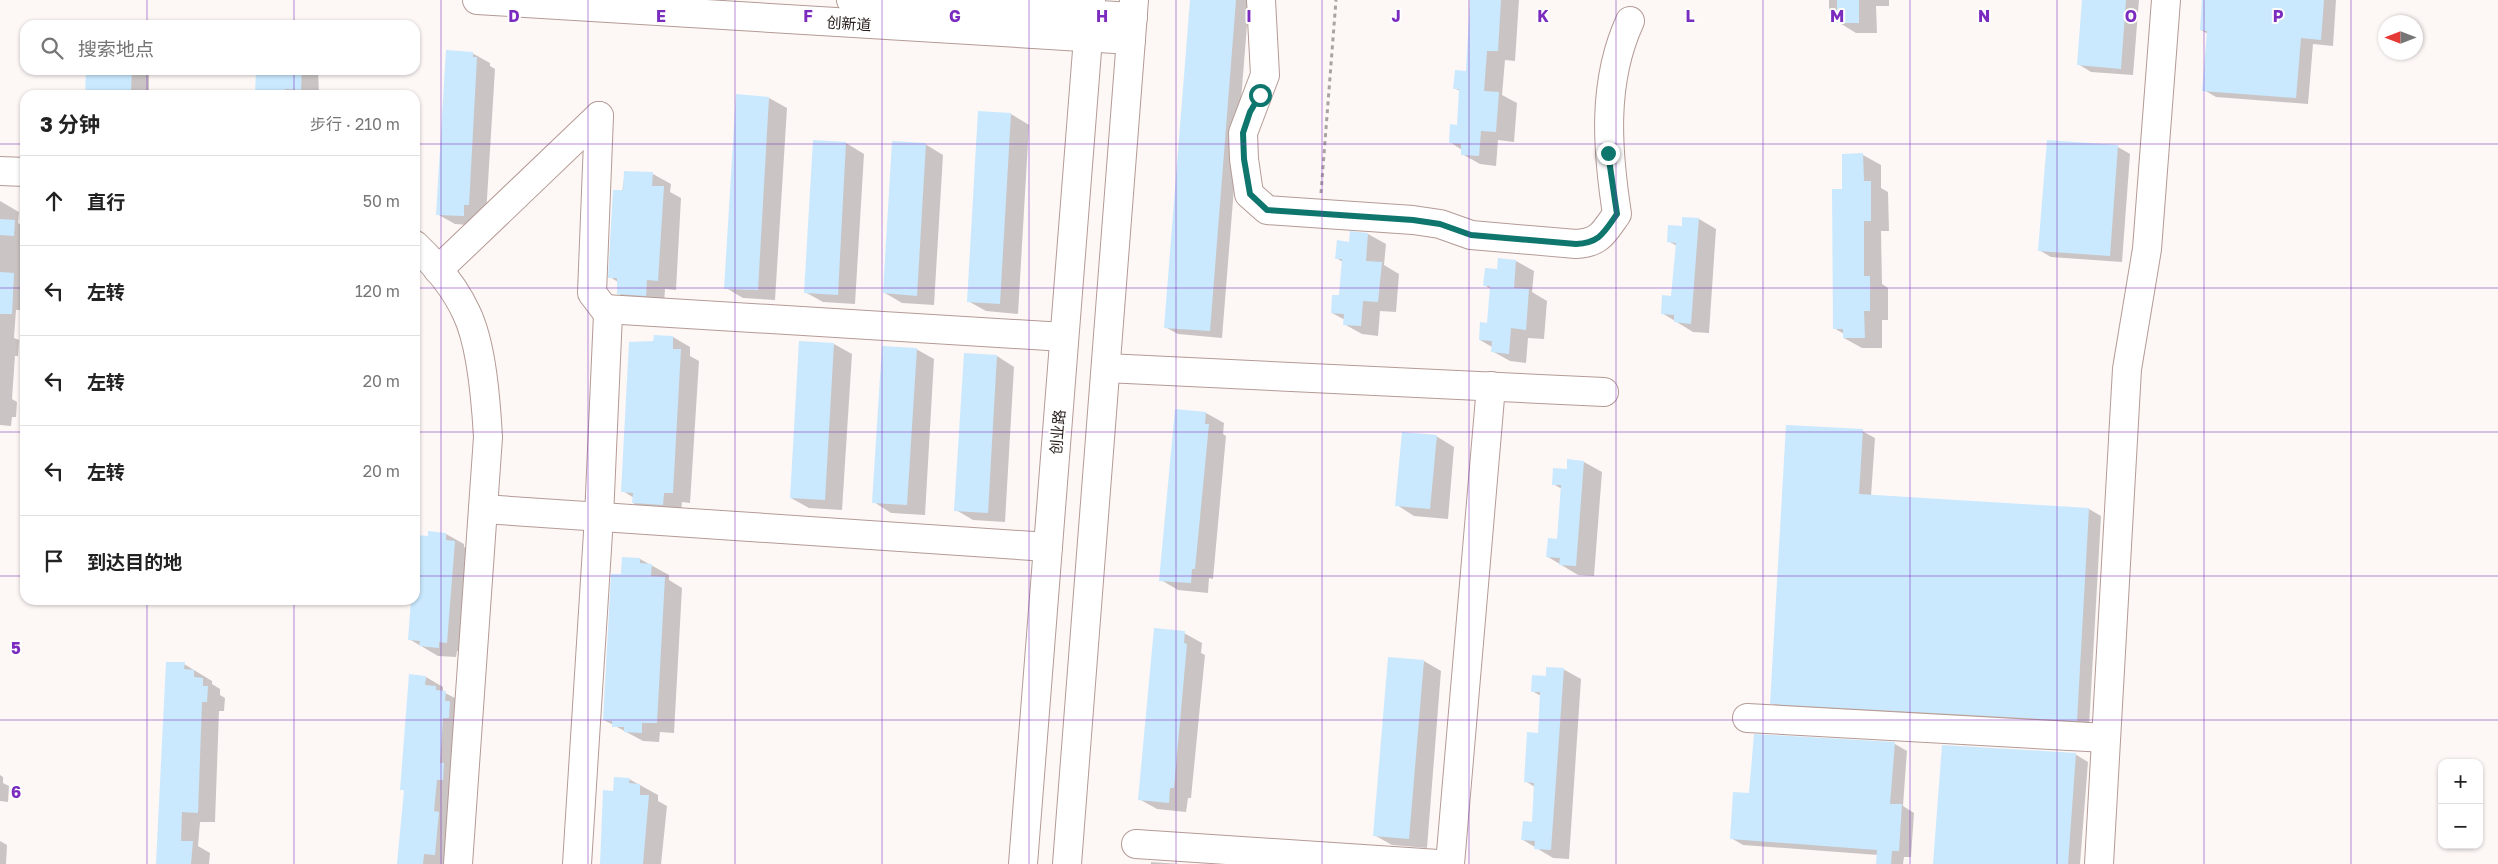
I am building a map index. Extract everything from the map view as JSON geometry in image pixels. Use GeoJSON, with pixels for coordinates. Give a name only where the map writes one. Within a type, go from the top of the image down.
{"type":"FeatureCollection","features":[{"type":"Feature","properties":{"kind":"main road","name":"创新道"},"geometry":{"type":"LineString","coordinates":[[477,0],[1133,19]]}},
{"type":"Feature","properties":{"kind":"main road","name":"创新道"},"geometry":{"type":"LineString","coordinates":[[851,0],[1090,17]]}},
{"type":"Feature","properties":{"kind":"main road"},"geometry":{"type":"LineString","coordinates":[[1261,0],[1265,76],[1243,133],[1244,159],[1250,194],[1267,210],[1413,220],[1440,224],[1471,235],[1576,244],[1590,244],[1602,235],[1617,214],[1608,153],[1608,114],[1619,44],[1630,21]]}},
{"type":"Feature","properties":{"kind":"main road"},"geometry":{"type":"LineString","coordinates":[[2099,864],[2127,369],[2146,249],[2166,0]]}},
{"type":"Feature","properties":{"kind":"main road","name":"创业路"},"geometry":{"type":"LineString","coordinates":[[1023,864],[1090,17]]}},
{"type":"Feature","properties":{"kind":"main road"},"geometry":{"type":"LineString","coordinates":[[1067,864],[1133,19]]}},
{"type":"Feature","properties":{"kind":"main road"},"geometry":{"type":"LineString","coordinates":[[438,270],[600,116],[592,292],[608,314],[599,517],[577,864]]}},
{"type":"Feature","properties":{"kind":"main road"},"geometry":{"type":"LineString","coordinates":[[0,171],[20,172]]}},
{"type":"Feature","properties":{"kind":"main road"},"geometry":{"type":"LineString","coordinates":[[420,250],[438,270],[467,313],[478,353],[486,400],[488,437],[458,864]]}},
{"type":"Feature","properties":{"kind":"main road"},"geometry":{"type":"LineString","coordinates":[[606,310],[1064,337]]}},
{"type":"Feature","properties":{"kind":"main road"},"geometry":{"type":"LineString","coordinates":[[1106,368],[1604,392]]}},
{"type":"Feature","properties":{"kind":"main road"},"geometry":{"type":"LineString","coordinates":[[1450,864],[1491,386]]}},
{"type":"Feature","properties":{"kind":"main road"},"geometry":{"type":"LineString","coordinates":[[483,509],[1048,547]]}},
{"type":"Feature","properties":{"kind":"main road"},"geometry":{"type":"LineString","coordinates":[[1747,718],[2106,738]]}},
{"type":"Feature","properties":{"kind":"main road"},"geometry":{"type":"LineString","coordinates":[[1136,844],[1222,857],[1438,864]]}},
{"type":"Feature","properties":{"kind":"path"},"geometry":{"type":"LineString","coordinates":[[1319,214],[1336,0]]}},
{"type":"Feature","properties":{"kind":"building"},"geometry":{"type":"Polygon","coordinates":[[[1190,0],[1236,0],[1210,331],[1164,328],[1190,0]]]}},
{"type":"Feature","properties":{"kind":"building"},"geometry":{"type":"Polygon","coordinates":[[[1470,0],[1501,0],[1498,51],[1487,51],[1484,91],[1499,92],[1496,132],[1481,131],[1479,156],[1461,155],[1461,144],[1449,143],[1450,124],[1457,125],[1459,89],[1453,89],[1455,70],[1466,71],[1470,0]]]}},
{"type":"Feature","properties":{"kind":"building"},"geometry":{"type":"Polygon","coordinates":[[[1837,0],[1859,0],[1859,23],[1837,23],[1837,0]]]}},
{"type":"Feature","properties":{"kind":"building"},"geometry":{"type":"Polygon","coordinates":[[[2082,0],[2126,0],[2121,69],[2077,65],[2082,0]]]}},
{"type":"Feature","properties":{"kind":"building"},"geometry":{"type":"Polygon","coordinates":[[[2202,0],[2324,0],[2321,40],[2301,38],[2296,98],[2202,91],[2207,31],[2200,30],[2202,0]]]}},
{"type":"Feature","properties":{"kind":"building"},"geometry":{"type":"Polygon","coordinates":[[[446,50],[473,52],[473,57],[477,57],[469,205],[464,205],[464,216],[436,215],[446,50]]]}},
{"type":"Feature","properties":{"kind":"building"},"geometry":{"type":"Polygon","coordinates":[[[86,75],[132,75],[131,90],[85,90],[86,75]]]}},
{"type":"Feature","properties":{"kind":"building"},"geometry":{"type":"Polygon","coordinates":[[[256,75],[302,75],[301,90],[255,90],[256,75]]]}},
{"type":"Feature","properties":{"kind":"building"},"geometry":{"type":"Polygon","coordinates":[[[736,94],[769,97],[758,290],[724,289],[736,94]]]}},
{"type":"Feature","properties":{"kind":"building"},"geometry":{"type":"Polygon","coordinates":[[[978,111],[1011,113],[1000,304],[967,302],[978,111]]]}},
{"type":"Feature","properties":{"kind":"building"},"geometry":{"type":"Polygon","coordinates":[[[813,140],[846,142],[838,295],[804,293],[813,140]]]}},
{"type":"Feature","properties":{"kind":"building"},"geometry":{"type":"Polygon","coordinates":[[[2047,140],[2118,145],[2110,256],[2038,251],[2047,140]]]}},
{"type":"Feature","properties":{"kind":"building"},"geometry":{"type":"Polygon","coordinates":[[[892,141],[926,143],[917,296],[883,293],[892,141]]]}},
{"type":"Feature","properties":{"kind":"building"},"geometry":{"type":"Polygon","coordinates":[[[1863,153],[1864,181],[1871,181],[1871,221],[1864,221],[1864,276],[1870,276],[1870,311],[1864,311],[1865,338],[1843,338],[1843,329],[1833,329],[1832,189],[1842,189],[1842,154],[1863,153]]]}},
{"type":"Feature","properties":{"kind":"building"},"geometry":{"type":"Polygon","coordinates":[[[624,171],[653,172],[652,186],[664,186],[658,281],[647,280],[646,296],[617,294],[617,278],[608,278],[613,190],[623,190],[624,171]]]}},
{"type":"Feature","properties":{"kind":"building"},"geometry":{"type":"Polygon","coordinates":[[[1682,217],[1699,218],[1691,324],[1674,322],[1674,315],[1661,314],[1662,295],[1671,296],[1676,243],[1667,242],[1668,225],[1682,226],[1682,217]]]}},
{"type":"Feature","properties":{"kind":"building"},"geometry":{"type":"Polygon","coordinates":[[[0,219],[15,220],[14,236],[0,235],[0,219]]]}},
{"type":"Feature","properties":{"kind":"building"},"geometry":{"type":"Polygon","coordinates":[[[1350,231],[1368,233],[1366,261],[1382,262],[1378,302],[1363,301],[1361,326],[1343,325],[1344,314],[1331,313],[1332,295],[1339,295],[1342,259],[1335,259],[1337,240],[1349,242],[1350,231]]]}},
{"type":"Feature","properties":{"kind":"building"},"geometry":{"type":"Polygon","coordinates":[[[1498,258],[1516,260],[1514,288],[1529,289],[1526,330],[1511,328],[1509,354],[1491,352],[1492,341],[1479,340],[1480,322],[1487,323],[1490,286],[1483,286],[1485,268],[1497,269],[1498,258]]]}},
{"type":"Feature","properties":{"kind":"building"},"geometry":{"type":"Polygon","coordinates":[[[0,272],[14,273],[12,314],[0,314],[0,272]]]}},
{"type":"Feature","properties":{"kind":"building"},"geometry":{"type":"Polygon","coordinates":[[[654,335],[673,336],[673,349],[681,349],[673,493],[664,493],[663,505],[632,503],[633,493],[621,492],[629,342],[653,341],[654,335]]]}},
{"type":"Feature","properties":{"kind":"building"},"geometry":{"type":"Polygon","coordinates":[[[799,341],[834,343],[825,500],[790,498],[799,341]]]}},
{"type":"Feature","properties":{"kind":"building"},"geometry":{"type":"Polygon","coordinates":[[[882,346],[917,348],[907,505],[872,503],[882,346]]]}},
{"type":"Feature","properties":{"kind":"building"},"geometry":{"type":"Polygon","coordinates":[[[964,353],[997,355],[988,513],[954,511],[964,353]]]}},
{"type":"Feature","properties":{"kind":"building"},"geometry":{"type":"Polygon","coordinates":[[[1175,409],[1206,412],[1205,424],[1209,424],[1195,569],[1192,569],[1191,583],[1159,581],[1175,409]]]}},
{"type":"Feature","properties":{"kind":"building"},"geometry":{"type":"Polygon","coordinates":[[[1786,425],[1863,429],[1859,494],[2089,508],[2077,721],[1770,704],[1786,425]]]}},
{"type":"Feature","properties":{"kind":"building"},"geometry":{"type":"Polygon","coordinates":[[[1402,432],[1437,435],[1430,509],[1395,506],[1402,432]]]}},
{"type":"Feature","properties":{"kind":"building"},"geometry":{"type":"Polygon","coordinates":[[[1567,459],[1584,461],[1576,566],[1559,565],[1560,558],[1546,557],[1548,538],[1557,539],[1561,485],[1552,485],[1553,468],[1567,469],[1567,459]]]}},
{"type":"Feature","properties":{"kind":"building"},"geometry":{"type":"Polygon","coordinates":[[[428,531],[446,533],[446,540],[455,541],[447,643],[439,642],[439,648],[419,646],[420,641],[408,640],[411,605],[420,605],[420,535],[428,536],[428,531]]]}},
{"type":"Feature","properties":{"kind":"building"},"geometry":{"type":"Polygon","coordinates":[[[622,557],[640,558],[640,563],[652,564],[651,576],[665,577],[657,723],[642,723],[642,733],[624,732],[624,727],[612,727],[612,721],[603,720],[611,574],[621,574],[622,557]]]}},
{"type":"Feature","properties":{"kind":"building"},"geometry":{"type":"Polygon","coordinates":[[[1154,628],[1185,631],[1184,643],[1187,644],[1174,788],[1170,788],[1169,803],[1138,800],[1154,628]]]}},
{"type":"Feature","properties":{"kind":"building"},"geometry":{"type":"Polygon","coordinates":[[[1388,657],[1424,660],[1409,839],[1373,836],[1388,657]]]}},
{"type":"Feature","properties":{"kind":"building"},"geometry":{"type":"Polygon","coordinates":[[[166,662],[185,662],[184,669],[194,670],[194,677],[203,678],[203,686],[208,686],[207,702],[202,702],[198,813],[182,812],[181,841],[193,841],[191,864],[156,864],[166,662]]]}},
{"type":"Feature","properties":{"kind":"building"},"geometry":{"type":"Polygon","coordinates":[[[1546,667],[1564,668],[1551,850],[1534,849],[1535,841],[1521,840],[1523,821],[1532,822],[1534,783],[1524,782],[1527,732],[1538,733],[1540,692],[1531,692],[1532,675],[1546,676],[1546,667]]]}},
{"type":"Feature","properties":{"kind":"building"},"geometry":{"type":"Polygon","coordinates":[[[409,674],[426,676],[425,685],[436,686],[436,690],[446,691],[445,701],[450,701],[449,718],[443,718],[440,763],[444,763],[443,780],[437,780],[434,811],[439,812],[435,855],[424,854],[423,864],[397,864],[404,790],[400,790],[409,674]]]}},
{"type":"Feature","properties":{"kind":"building"},"geometry":{"type":"Polygon","coordinates":[[[1754,734],[1895,742],[1890,804],[1902,804],[1899,851],[1892,851],[1891,864],[1876,864],[1877,850],[1730,839],[1733,792],[1749,793],[1754,734]]]}},
{"type":"Feature","properties":{"kind":"building"},"geometry":{"type":"Polygon","coordinates":[[[1942,745],[2076,753],[2068,864],[1933,864],[1942,745]]]}},
{"type":"Feature","properties":{"kind":"building"},"geometry":{"type":"Polygon","coordinates":[[[614,777],[630,778],[629,783],[640,784],[640,795],[649,795],[643,864],[600,864],[603,790],[613,791],[614,777]]]}},
{"type":"Feature","properties":{"kind":"route"},"geometry":{"type":"LineString","coordinates":[[1260,95],[1250,112],[1243,133],[1244,159],[1250,194],[1267,210],[1413,220],[1440,224],[1471,235],[1590,244],[1602,235],[1617,214],[1608,153]]}}]}
